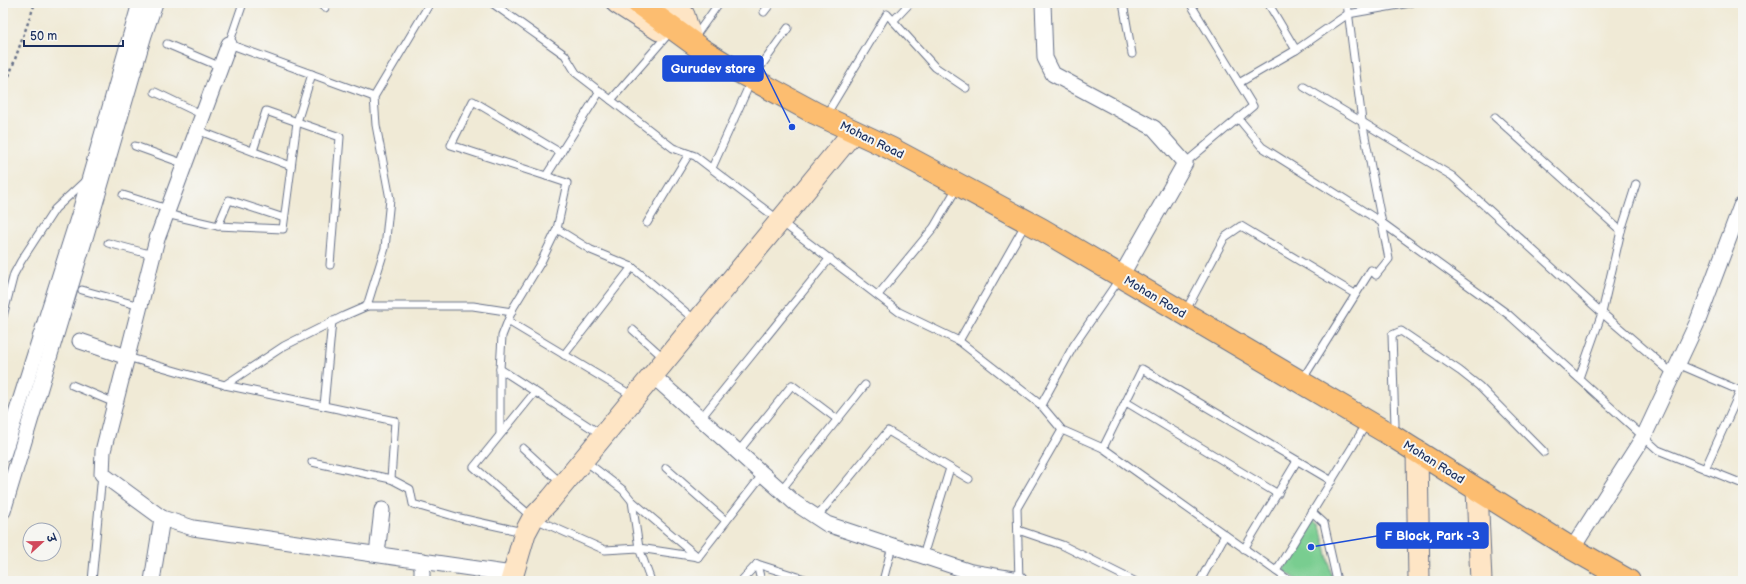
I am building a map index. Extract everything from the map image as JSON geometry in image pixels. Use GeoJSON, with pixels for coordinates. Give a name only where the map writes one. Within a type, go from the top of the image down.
{"type":"FeatureCollection","features":[{"type":"Feature","properties":{"kind":"main road","name":"Mohan Road"},"geometry":{"type":"LineString","coordinates":[[641,5],[670,32],[696,45],[730,67],[959,185],[1027,222],[1368,421],[1572,549],[1629,581]]}},
{"type":"Feature","properties":{"kind":"street"},"geometry":{"type":"LineString","coordinates":[[4,442],[53,320],[134,44],[140,3]]}},
{"type":"Feature","properties":{"kind":"street"},"geometry":{"type":"LineString","coordinates":[[134,44],[155,3]]}},
{"type":"Feature","properties":{"kind":"street"},"geometry":{"type":"LineString","coordinates":[[618,3],[670,32]]}},
{"type":"Feature","properties":{"kind":"street"},"geometry":{"type":"LineString","coordinates":[[666,3],[684,15],[696,45]]}},
{"type":"Feature","properties":{"kind":"street"},"geometry":{"type":"LineString","coordinates":[[1043,3],[1044,58],[1053,74],[1154,128],[1185,163],[1121,276]]}},
{"type":"Feature","properties":{"kind":"street"},"geometry":{"type":"LineString","coordinates":[[229,44],[167,212],[153,255],[103,451],[102,474],[162,518],[193,528],[422,561],[512,578],[529,525],[854,131]]}},
{"type":"Feature","properties":{"kind":"street"},"geometry":{"type":"LineString","coordinates":[[3,511],[89,177],[106,143]]}},
{"type":"Feature","properties":{"kind":"street"},"geometry":{"type":"LineString","coordinates":[[1572,549],[1644,436],[1697,323],[1741,206]]}},
{"type":"Feature","properties":{"kind":"street"},"geometry":{"type":"LineString","coordinates":[[80,341],[127,357]]}},
{"type":"Feature","properties":{"kind":"street"},"geometry":{"type":"LineString","coordinates":[[659,367],[701,418],[795,503],[827,524],[972,572],[1019,580]]}},
{"type":"Feature","properties":{"kind":"street"},"geometry":{"type":"LineString","coordinates":[[1417,451],[1419,581]]}},
{"type":"Feature","properties":{"kind":"street"},"geometry":{"type":"LineString","coordinates":[[1477,489],[1481,581]]}},
{"type":"Feature","properties":{"kind":"street"},"geometry":{"type":"LineString","coordinates":[[377,554],[382,510]]}},
{"type":"Feature","properties":{"kind":"street"},"geometry":{"type":"LineString","coordinates":[[152,581],[162,518]]}},
{"type":"Feature","properties":{"kind":"street"},"geometry":{"type":"LineString","coordinates":[[422,561],[422,581]]}},
{"type":"Feature","properties":{"kind":"lane"},"geometry":{"type":"LineString","coordinates":[[243,3],[229,44],[374,98]]}},
{"type":"Feature","properties":{"kind":"lane"},"geometry":{"type":"LineString","coordinates":[[319,3],[325,8]]}},
{"type":"Feature","properties":{"kind":"lane"},"geometry":{"type":"LineString","coordinates":[[366,306],[385,248],[390,199],[376,125],[374,98],[430,3]]}},
{"type":"Feature","properties":{"kind":"lane"},"geometry":{"type":"LineString","coordinates":[[492,3],[565,55],[576,73],[673,148],[695,156],[712,168],[899,312],[959,341],[1041,405],[1062,430],[1103,448],[1290,581]]}},
{"type":"Feature","properties":{"kind":"lane"},"geometry":{"type":"LineString","coordinates":[[696,45],[719,3]]}},
{"type":"Feature","properties":{"kind":"lane"},"geometry":{"type":"LineString","coordinates":[[764,12],[771,3]]}},
{"type":"Feature","properties":{"kind":"lane"},"geometry":{"type":"LineString","coordinates":[[893,21],[910,3]]}},
{"type":"Feature","properties":{"kind":"lane"},"geometry":{"type":"LineString","coordinates":[[1123,3],[1132,54]]}},
{"type":"Feature","properties":{"kind":"lane"},"geometry":{"type":"LineString","coordinates":[[1185,163],[1253,106],[1190,3]]}},
{"type":"Feature","properties":{"kind":"lane"},"geometry":{"type":"LineString","coordinates":[[1268,3],[1296,50]]}},
{"type":"Feature","properties":{"kind":"lane"},"geometry":{"type":"LineString","coordinates":[[1301,382],[1371,270],[1376,275],[1388,259],[1362,121],[1347,3]]}},
{"type":"Feature","properties":{"kind":"lane"},"geometry":{"type":"LineString","coordinates":[[1239,83],[1296,50],[1348,14],[1410,3]]}},
{"type":"Feature","properties":{"kind":"lane"},"geometry":{"type":"LineString","coordinates":[[825,117],[887,14],[935,67],[966,88]]}},
{"type":"Feature","properties":{"kind":"lane"},"geometry":{"type":"LineString","coordinates":[[712,168],[752,79],[788,28]]}},
{"type":"Feature","properties":{"kind":"lane"},"geometry":{"type":"LineString","coordinates":[[611,100],[670,32]]}},
{"type":"Feature","properties":{"kind":"lane"},"geometry":{"type":"LineString","coordinates":[[167,44],[220,67]]}},
{"type":"Feature","properties":{"kind":"lane"},"geometry":{"type":"LineString","coordinates":[[123,195],[167,212],[218,226],[283,229],[297,122],[312,74]]}},
{"type":"Feature","properties":{"kind":"lane"},"geometry":{"type":"LineString","coordinates":[[1304,86],[1452,176],[1602,313],[1676,369],[1742,389],[1705,469]]}},
{"type":"Feature","properties":{"kind":"lane"},"geometry":{"type":"LineString","coordinates":[[546,176],[600,91]]}},
{"type":"Feature","properties":{"kind":"lane"},"geometry":{"type":"LineString","coordinates":[[154,92],[203,115]]}},
{"type":"Feature","properties":{"kind":"lane"},"geometry":{"type":"LineString","coordinates":[[500,434],[500,369],[502,336],[512,312],[541,262],[557,229],[567,183],[451,145],[473,101],[561,154]]}},
{"type":"Feature","properties":{"kind":"lane"},"geometry":{"type":"LineString","coordinates":[[253,151],[266,111],[340,137],[330,265]]}},
{"type":"Feature","properties":{"kind":"lane"},"geometry":{"type":"LineString","coordinates":[[1495,117],[1621,231]]}},
{"type":"Feature","properties":{"kind":"lane"},"geometry":{"type":"LineString","coordinates":[[1238,118],[1262,147],[1381,222],[1509,315],[1658,450],[1743,484]]}},
{"type":"Feature","properties":{"kind":"lane"},"geometry":{"type":"LineString","coordinates":[[197,130],[291,166]]}},
{"type":"Feature","properties":{"kind":"lane"},"geometry":{"type":"LineString","coordinates":[[135,146],[185,164]]}},
{"type":"Feature","properties":{"kind":"lane"},"geometry":{"type":"LineString","coordinates":[[647,223],[689,154]]}},
{"type":"Feature","properties":{"kind":"lane"},"geometry":{"type":"LineString","coordinates":[[3,316],[14,274],[21,261],[55,209],[89,177]]}},
{"type":"Feature","properties":{"kind":"lane"},"geometry":{"type":"LineString","coordinates":[[1579,378],[1602,313],[1621,231],[1636,184]]}},
{"type":"Feature","properties":{"kind":"lane"},"geometry":{"type":"LineString","coordinates":[[878,295],[934,227],[959,185]]}},
{"type":"Feature","properties":{"kind":"lane"},"geometry":{"type":"LineString","coordinates":[[218,226],[230,200],[284,218]]}},
{"type":"Feature","properties":{"kind":"lane"},"geometry":{"type":"LineString","coordinates":[[959,341],[1027,222]]}},
{"type":"Feature","properties":{"kind":"lane"},"geometry":{"type":"LineString","coordinates":[[1184,314],[1225,237],[1241,226],[1355,294]]}},
{"type":"Feature","properties":{"kind":"lane"},"geometry":{"type":"LineString","coordinates":[[557,229],[591,250],[632,267],[697,321]]}},
{"type":"Feature","properties":{"kind":"lane"},"geometry":{"type":"LineString","coordinates":[[108,243],[153,255]]}},
{"type":"Feature","properties":{"kind":"lane"},"geometry":{"type":"LineString","coordinates":[[701,418],[830,258]]}},
{"type":"Feature","properties":{"kind":"lane"},"geometry":{"type":"LineString","coordinates":[[564,355],[632,267]]}},
{"type":"Feature","properties":{"kind":"lane"},"geometry":{"type":"LineString","coordinates":[[1041,405],[1074,346],[1121,276]]}},
{"type":"Feature","properties":{"kind":"lane"},"geometry":{"type":"LineString","coordinates":[[82,290],[140,306]]}},
{"type":"Feature","properties":{"kind":"lane"},"geometry":{"type":"LineString","coordinates":[[225,385],[284,346],[332,321],[366,306],[473,306],[512,312]]}},
{"type":"Feature","properties":{"kind":"lane"},"geometry":{"type":"LineString","coordinates":[[324,406],[332,321]]}},
{"type":"Feature","properties":{"kind":"lane"},"geometry":{"type":"LineString","coordinates":[[508,322],[634,397]]}},
{"type":"Feature","properties":{"kind":"lane"},"geometry":{"type":"LineString","coordinates":[[633,330],[659,367]]}},
{"type":"Feature","properties":{"kind":"lane"},"geometry":{"type":"LineString","coordinates":[[1389,434],[1395,425],[1392,336],[1400,331],[1460,371],[1479,386],[1544,452]]}},
{"type":"Feature","properties":{"kind":"lane"},"geometry":{"type":"LineString","coordinates":[[127,357],[225,385],[395,421],[391,479]]}},
{"type":"Feature","properties":{"kind":"lane"},"geometry":{"type":"LineString","coordinates":[[500,369],[603,436]]}},
{"type":"Feature","properties":{"kind":"lane"},"geometry":{"type":"LineString","coordinates":[[1103,448],[1142,369],[1332,481]]}},
{"type":"Feature","properties":{"kind":"lane"},"geometry":{"type":"LineString","coordinates":[[72,385],[115,403]]}},
{"type":"Feature","properties":{"kind":"lane"},"geometry":{"type":"LineString","coordinates":[[738,452],[792,385],[837,420]]}},
{"type":"Feature","properties":{"kind":"lane"},"geometry":{"type":"LineString","coordinates":[[780,490],[865,385]]}},
{"type":"Feature","properties":{"kind":"lane"},"geometry":{"type":"LineString","coordinates":[[529,525],[474,467],[535,392]]}},
{"type":"Feature","properties":{"kind":"lane"},"geometry":{"type":"LineString","coordinates":[[1126,402],[1278,494]]}},
{"type":"Feature","properties":{"kind":"lane"},"geometry":{"type":"LineString","coordinates":[[1276,571],[1368,421]]}},
{"type":"Feature","properties":{"kind":"lane"},"geometry":{"type":"LineString","coordinates":[[817,517],[888,430],[969,479]]}},
{"type":"Feature","properties":{"kind":"lane"},"geometry":{"type":"LineString","coordinates":[[1019,580],[1017,508],[1062,430]]}},
{"type":"Feature","properties":{"kind":"lane"},"geometry":{"type":"LineString","coordinates":[[523,448],[562,485]]}},
{"type":"Feature","properties":{"kind":"lane"},"geometry":{"type":"LineString","coordinates":[[583,460],[623,490],[632,501],[698,557]]}},
{"type":"Feature","properties":{"kind":"lane"},"geometry":{"type":"LineString","coordinates":[[1244,549],[1298,461]]}},
{"type":"Feature","properties":{"kind":"lane"},"geometry":{"type":"LineString","coordinates":[[312,462],[391,479],[410,489],[413,504],[460,518],[529,525],[605,550],[639,548],[698,557]]}},
{"type":"Feature","properties":{"kind":"lane"},"geometry":{"type":"LineString","coordinates":[[666,468],[726,521]]}},
{"type":"Feature","properties":{"kind":"lane"},"geometry":{"type":"LineString","coordinates":[[923,556],[950,468]]}},
{"type":"Feature","properties":{"kind":"lane"},"geometry":{"type":"LineString","coordinates":[[92,581],[102,474]]}},
{"type":"Feature","properties":{"kind":"lane"},"geometry":{"type":"LineString","coordinates":[[698,557],[763,474]]}},
{"type":"Feature","properties":{"kind":"lane"},"geometry":{"type":"LineString","coordinates":[[632,501],[639,548],[651,581]]}},
{"type":"Feature","properties":{"kind":"lane"},"geometry":{"type":"LineString","coordinates":[[1312,512],[1324,523],[1337,581]]}},
{"type":"Feature","properties":{"kind":"lane"},"geometry":{"type":"LineString","coordinates":[[1018,530],[1062,545],[1128,576],[1134,581]]}},
{"type":"Feature","properties":{"kind":"lane"},"geometry":{"type":"LineString","coordinates":[[1200,581],[1225,535]]}},
{"type":"Feature","properties":{"kind":"lane"},"geometry":{"type":"LineString","coordinates":[[883,581],[892,546]]}},
{"type":"Feature","properties":{"kind":"lane"},"geometry":{"type":"LineString","coordinates":[[741,581],[757,564]]}},
{"type":"Feature","properties":{"kind":"lane"},"geometry":{"type":"LineString","coordinates":[[757,564],[761,581]]}},
{"type":"Feature","properties":{"kind":"lane"},"geometry":{"type":"LineString","coordinates":[[757,564],[811,581]]}},
{"type":"Feature","properties":{"kind":"path"},"geometry":{"type":"LineString","coordinates":[[3,93],[35,3]]}},
{"type":"Feature","properties":{"kind":"green space"},"geometry":{"type":"Polygon","coordinates":[[[1313,520],[1320,525],[1333,581],[1299,581],[1283,570],[1313,520]]]}},
{"type":"Feature","properties":{"kind":"place","name":"Gurudev store"},"geometry":{"type":"Point","coordinates":[792,127]}},
{"type":"Feature","properties":{"kind":"place","name":"F Block, Park -3"},"geometry":{"type":"Point","coordinates":[1311,547]}}]}
